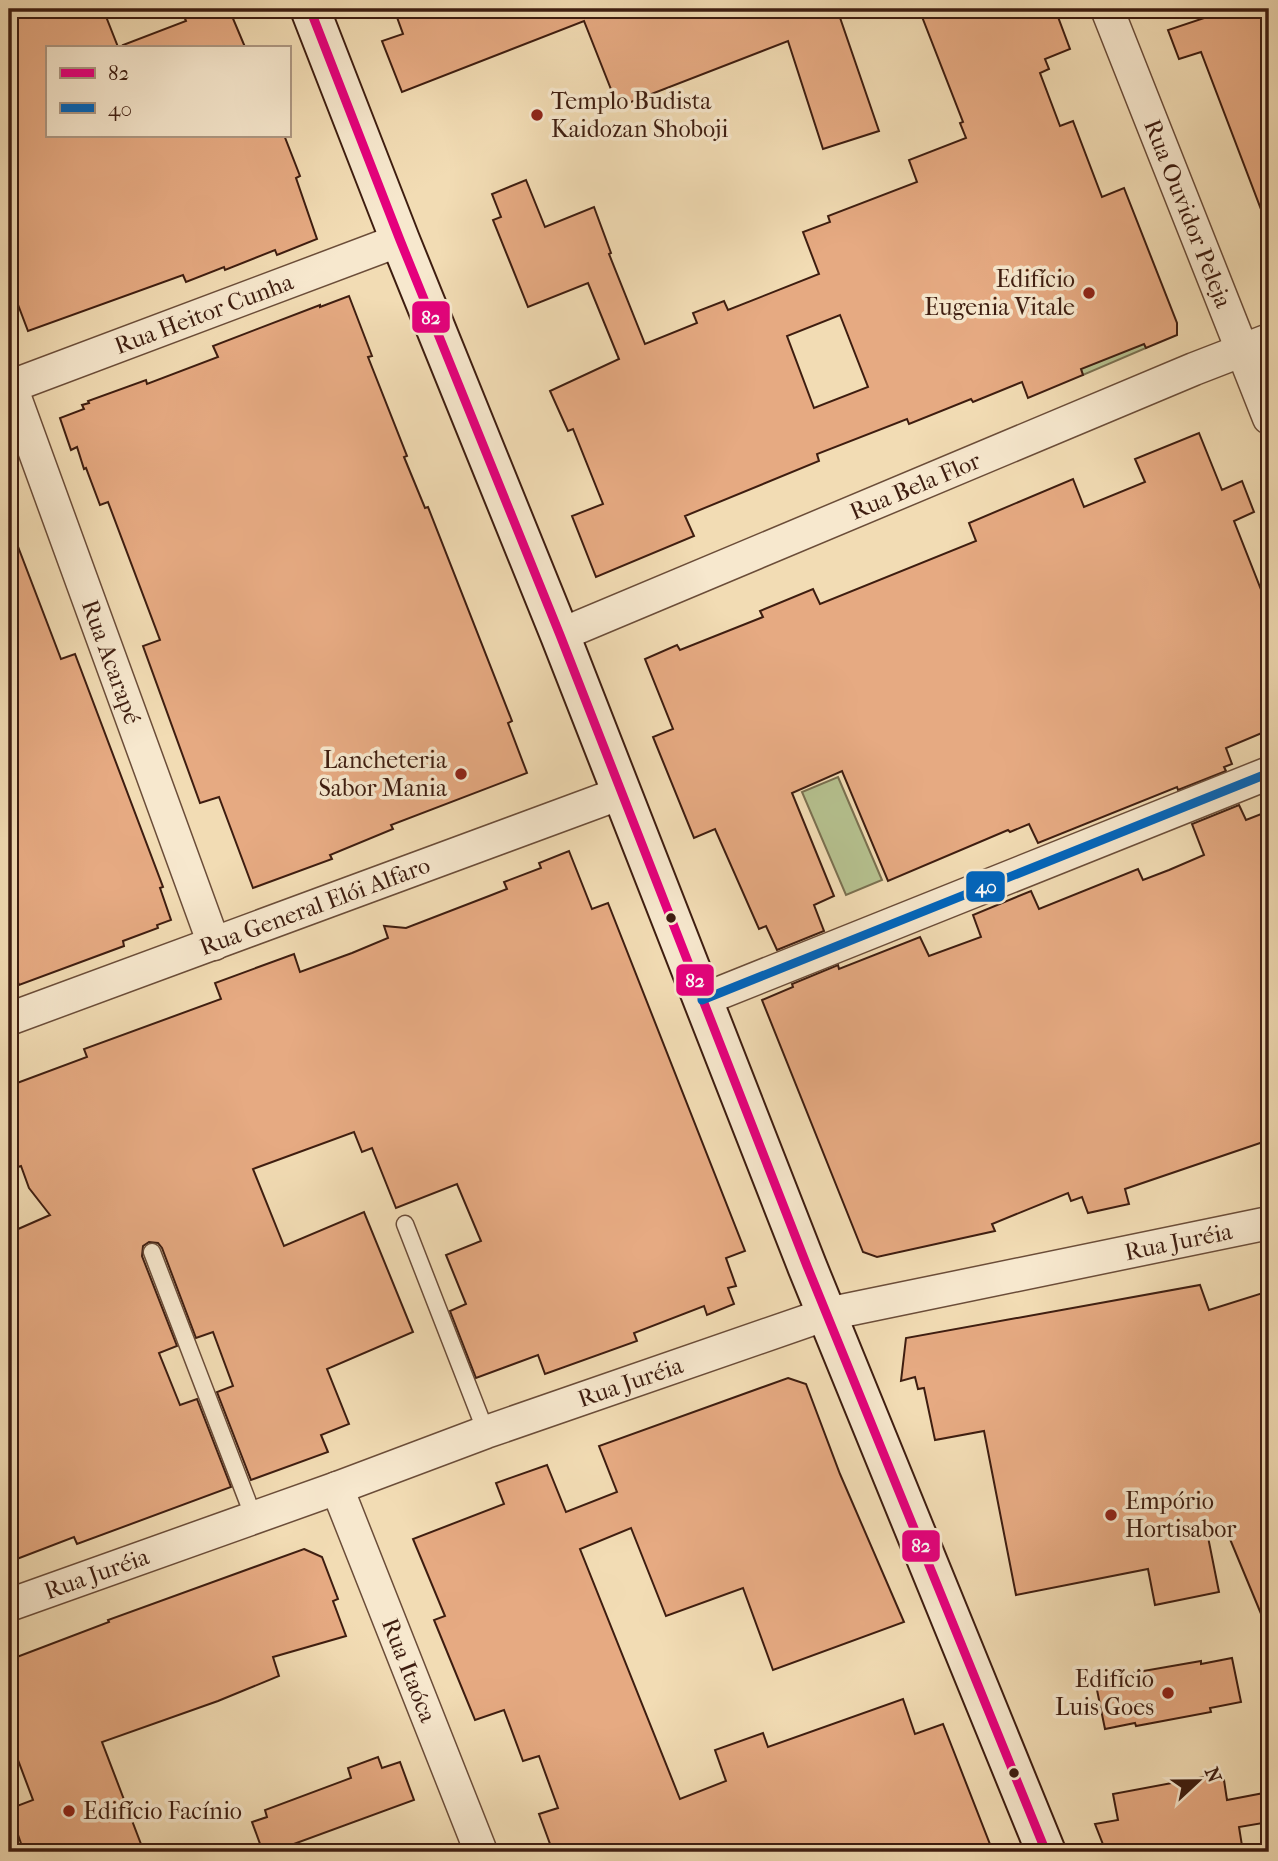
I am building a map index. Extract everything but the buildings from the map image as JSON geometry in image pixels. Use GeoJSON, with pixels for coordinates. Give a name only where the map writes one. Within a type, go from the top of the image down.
{"type":"FeatureCollection","features":[{"type":"Feature","properties":{"kind":"street"},"geometry":{"type":"LineString","coordinates":[[310,9],[827,1314],[1045,1852]]}},
{"type":"Feature","properties":{"kind":"street","name":"Rua Ouvidor Peleja"},"geometry":{"type":"LineString","coordinates":[[1107,9],[1256,345],[1269,418]]}},
{"type":"Feature","properties":{"kind":"street","name":"Rua Heitor Cunha"},"geometry":{"type":"LineString","coordinates":[[9,385],[400,240]]}},
{"type":"Feature","properties":{"kind":"street","name":"Rua Bela Flor"},"geometry":{"type":"LineString","coordinates":[[560,635],[1256,345]]}},
{"type":"Feature","properties":{"kind":"street","name":"Rua Acarapé"},"geometry":{"type":"LineString","coordinates":[[9,385],[214,944]]}},
{"type":"Feature","properties":{"kind":"street"},"geometry":{"type":"LineString","coordinates":[[702,1000],[1269,773]]}},
{"type":"Feature","properties":{"kind":"street","name":"Rua General Elói Alfaro"},"geometry":{"type":"LineString","coordinates":[[9,1019],[621,793]]}},
{"type":"Feature","properties":{"kind":"street","name":"Rua Juréia"},"geometry":{"type":"LineString","coordinates":[[9,1605],[486,1432],[827,1314],[1269,1223]]}},
{"type":"Feature","properties":{"kind":"street","name":"Rua Itaóca"},"geometry":{"type":"LineString","coordinates":[[337,1488],[481,1852]]}},
{"type":"Feature","properties":{"kind":"lane"},"geometry":{"type":"LineString","coordinates":[[405,1224],[486,1432]]}},
{"type":"Feature","properties":{"kind":"lane"},"geometry":{"type":"LineString","coordinates":[[152,1252],[254,1518]]}},
{"type":"Feature","properties":{"kind":"green space"},"geometry":{"type":"Polygon","coordinates":[[[1137,325],[1146,348],[1083,375],[1079,364],[1137,325]]]}},
{"type":"Feature","properties":{"kind":"green space"},"geometry":{"type":"Polygon","coordinates":[[[838,777],[882,880],[846,895],[802,792],[838,777]]]}},
{"type":"Feature","properties":{"kind":"transit line","name":"82"},"geometry":{"type":"LineString","coordinates":[[310,9],[560,635],[807,1266],[1046,1852]]}},
{"type":"Feature","properties":{"kind":"transit line","name":"40"},"geometry":{"type":"LineString","coordinates":[[702,1000],[1269,773]]}},
{"type":"Feature","properties":{"kind":"place","name":"Templo Budista Kaidozan Shoboji"},"geometry":{"type":"Point","coordinates":[537,115]}},
{"type":"Feature","properties":{"kind":"place","name":"Edifício Eugenia Vitale"},"geometry":{"type":"Point","coordinates":[1089,293]}},
{"type":"Feature","properties":{"kind":"place","name":"Lancheteria Sabor Mania"},"geometry":{"type":"Point","coordinates":[461,774]}},
{"type":"Feature","properties":{"kind":"place","name":"Empório Hortisabor"},"geometry":{"type":"Point","coordinates":[1111,1515]}},
{"type":"Feature","properties":{"kind":"place","name":"Edifício Luis Goes"},"geometry":{"type":"Point","coordinates":[1168,1693]}},
{"type":"Feature","properties":{"kind":"place","name":"Edifício Facínio"},"geometry":{"type":"Point","coordinates":[69,1811]}}]}
